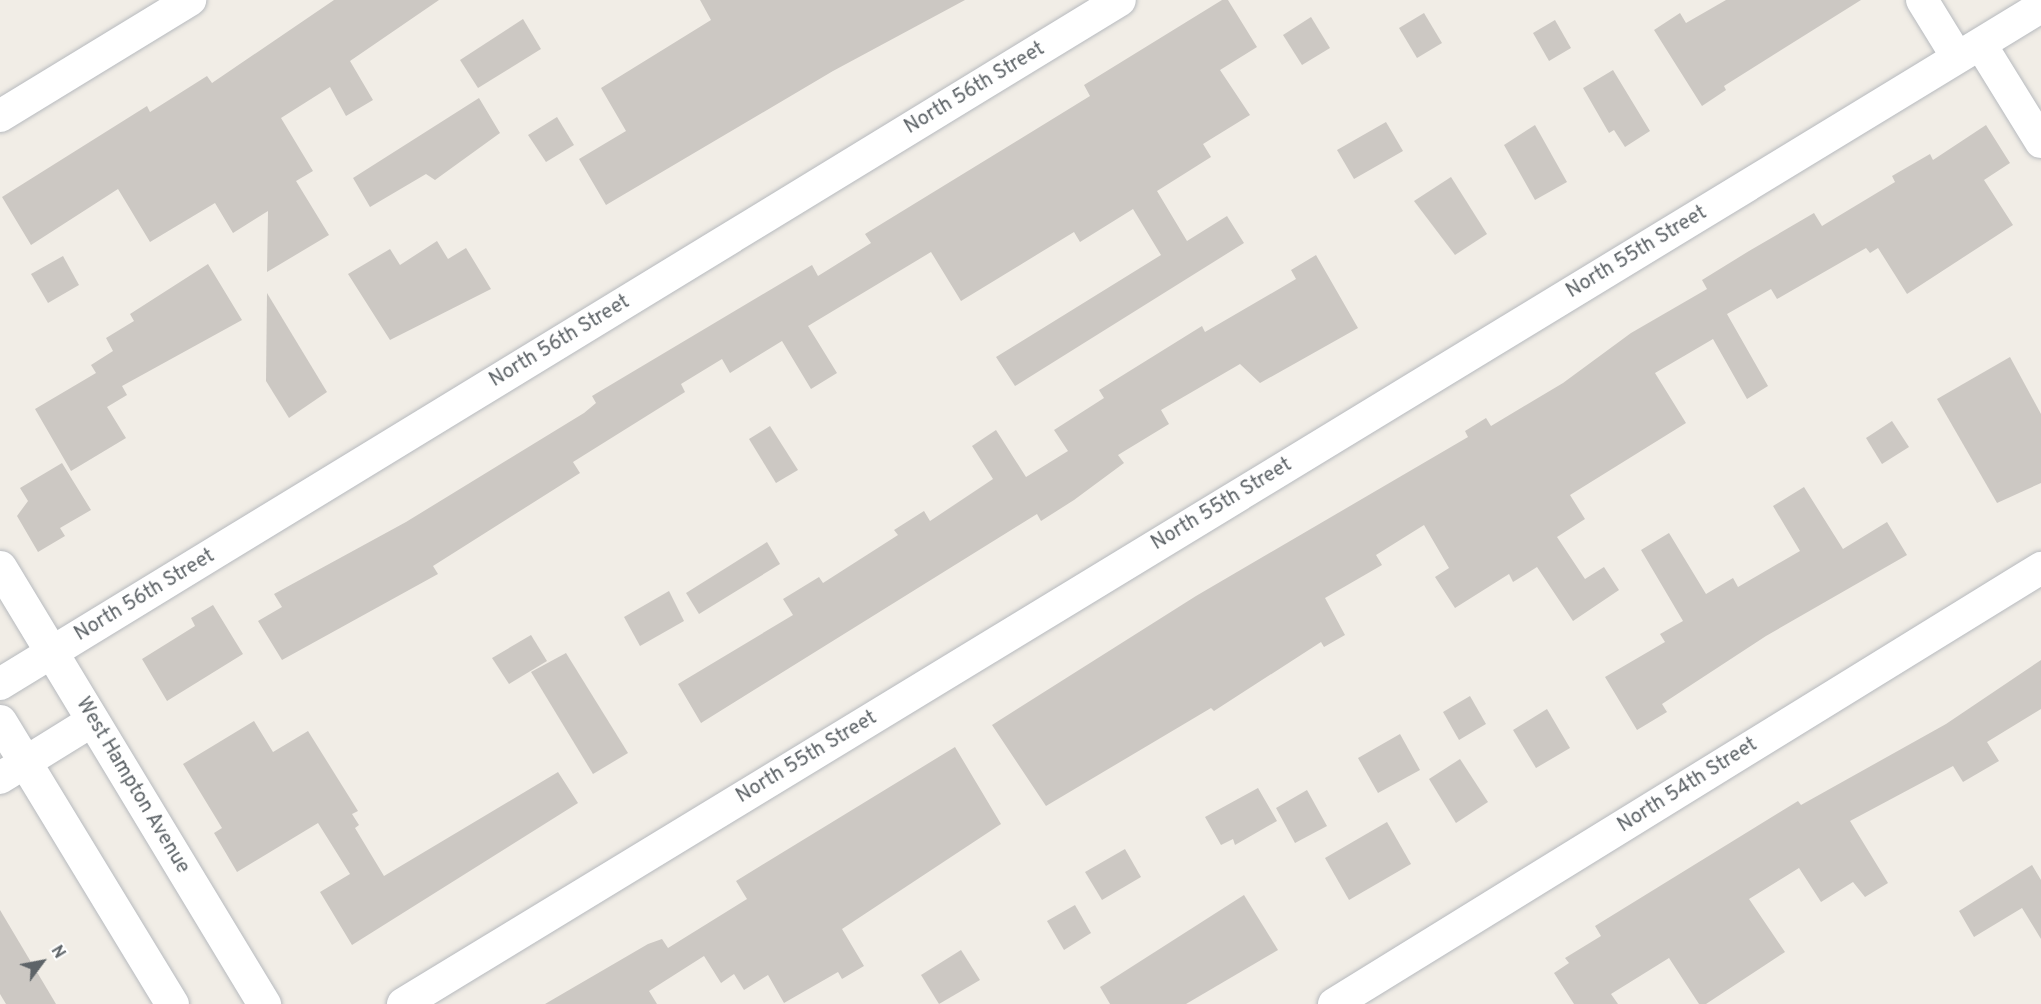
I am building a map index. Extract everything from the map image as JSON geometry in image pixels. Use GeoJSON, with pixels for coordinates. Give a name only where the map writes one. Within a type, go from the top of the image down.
{"type":"FeatureCollection","features":[{"type":"Feature","properties":{"kind":"main road","name":"West Hampton Avenue"},"geometry":{"type":"LineString","coordinates":[[0,567],[264,1004]]}},
{"type":"Feature","properties":{"kind":"main road"},"geometry":{"type":"LineString","coordinates":[[0,721],[13,771],[172,1004]]}},
{"type":"Feature","properties":{"kind":"street"},"geometry":{"type":"LineString","coordinates":[[0,116],[190,0]]}},
{"type":"Feature","properties":{"kind":"street","name":"North 56th Street"},"geometry":{"type":"LineString","coordinates":[[0,684],[1120,0]]}},
{"type":"Feature","properties":{"kind":"street"},"geometry":{"type":"LineString","coordinates":[[1922,0],[1969,51],[2041,142]]}},
{"type":"Feature","properties":{"kind":"street","name":"North 55th Street"},"geometry":{"type":"LineString","coordinates":[[403,1004],[2041,7]]}},
{"type":"Feature","properties":{"kind":"street","name":"North 54th Street"},"geometry":{"type":"LineString","coordinates":[[1334,1004],[2041,568]]}},
{"type":"Feature","properties":{"kind":"street"},"geometry":{"type":"LineString","coordinates":[[13,771],[92,721]]}},
{"type":"Feature","properties":{"kind":"building"},"geometry":{"type":"Polygon","coordinates":[[[334,0],[439,0],[350,61],[373,100],[346,116],[330,87],[281,118],[313,171],[296,181],[329,235],[267,272],[268,211],[233,233],[215,203],[150,242],[118,189],[31,245],[2,197],[147,106],[150,112],[207,76],[212,83],[334,0]]]}},
{"type":"Feature","properties":{"kind":"building"},"geometry":{"type":"Polygon","coordinates":[[[700,0],[965,0],[833,71],[606,205],[579,159],[626,131],[601,88],[711,20],[700,0]]]}},
{"type":"Feature","properties":{"kind":"building"},"geometry":{"type":"Polygon","coordinates":[[[1222,0],[1228,0],[1257,47],[1220,70],[1250,115],[1203,144],[1211,157],[1157,191],[1187,241],[1227,216],[1244,243],[1015,386],[996,357],[1161,255],[1133,209],[1080,242],[1074,232],[961,301],[931,252],[808,326],[837,373],[811,389],[782,341],[730,373],[722,359],[681,384],[685,392],[573,462],[580,473],[433,566],[438,574],[282,660],[258,621],[282,607],[274,594],[406,522],[584,413],[596,403],[592,396],[812,265],[818,276],[871,243],[865,234],[1090,96],[1084,85],[1222,0]]]}},
{"type":"Feature","properties":{"kind":"building"},"geometry":{"type":"Polygon","coordinates":[[[1726,0],[1861,0],[1724,86],[1726,90],[1702,106],[1654,30],[1680,13],[1686,23],[1726,0]]]}},
{"type":"Feature","properties":{"kind":"building"},"geometry":{"type":"Polygon","coordinates":[[[1424,13],[1442,43],[1417,58],[1399,28],[1424,13]]]}},
{"type":"Feature","properties":{"kind":"building"},"geometry":{"type":"Polygon","coordinates":[[[1311,17],[1330,48],[1302,65],[1283,35],[1311,17]]]}},
{"type":"Feature","properties":{"kind":"building"},"geometry":{"type":"Polygon","coordinates":[[[523,19],[541,49],[478,88],[460,60],[523,19]]]}},
{"type":"Feature","properties":{"kind":"building"},"geometry":{"type":"Polygon","coordinates":[[[1555,20],[1571,48],[1549,61],[1533,33],[1555,20]]]}},
{"type":"Feature","properties":{"kind":"building"},"geometry":{"type":"Polygon","coordinates":[[[1613,70],[1650,131],[1625,147],[1614,130],[1609,133],[1583,88],[1613,70]]]}},
{"type":"Feature","properties":{"kind":"building"},"geometry":{"type":"Polygon","coordinates":[[[479,98],[500,133],[435,180],[426,174],[370,207],[353,178],[479,98]]]}},
{"type":"Feature","properties":{"kind":"building"},"geometry":{"type":"Polygon","coordinates":[[[557,117],[574,145],[546,162],[528,135],[557,117]]]}},
{"type":"Feature","properties":{"kind":"building"},"geometry":{"type":"Polygon","coordinates":[[[1386,122],[1403,151],[1354,179],[1337,150],[1386,122]]]}},
{"type":"Feature","properties":{"kind":"building"},"geometry":{"type":"Polygon","coordinates":[[[1535,125],[1567,182],[1535,200],[1504,145],[1535,125]]]}},
{"type":"Feature","properties":{"kind":"building"},"geometry":{"type":"Polygon","coordinates":[[[1986,125],[2010,163],[1984,180],[2013,225],[1907,294],[1878,248],[1870,253],[1866,248],[1777,299],[1771,289],[1727,314],[1768,386],[1747,399],[1713,339],[1655,373],[1686,423],[1570,495],[1585,519],[1557,537],[1585,579],[1604,567],[1619,590],[1573,621],[1537,567],[1513,582],[1509,574],[1455,608],[1435,577],[1449,568],[1424,525],[1376,555],[1382,565],[1325,598],[1345,635],[1324,647],[1321,642],[1214,711],[1211,708],[1046,806],[992,725],[1196,596],[1468,437],[1465,431],[1486,418],[1491,426],[1563,383],[1631,333],[1707,289],[1702,280],[1749,251],[1814,213],[1822,226],[1895,182],[1892,176],[1930,154],[1933,160],[1986,125]]]}},
{"type":"Feature","properties":{"kind":"building"},"geometry":{"type":"Polygon","coordinates":[[[1451,177],[1487,234],[1455,255],[1414,201],[1451,177]]]}},
{"type":"Feature","properties":{"kind":"building"},"geometry":{"type":"Polygon","coordinates":[[[437,241],[448,259],[466,248],[491,289],[390,340],[348,274],[390,249],[400,265],[437,241]]]}},
{"type":"Feature","properties":{"kind":"building"},"geometry":{"type":"Polygon","coordinates":[[[1316,255],[1358,328],[1260,383],[1240,364],[1161,410],[1169,424],[1118,455],[1124,463],[1074,500],[1041,521],[1037,514],[701,723],[678,684],[793,615],[783,599],[819,577],[823,583],[898,535],[894,530],[924,511],[930,521],[993,479],[972,446],[996,430],[1026,477],[1068,451],[1054,430],[1104,398],[1099,390],[1202,326],[1205,332],[1296,279],[1291,270],[1316,255]]]}},
{"type":"Feature","properties":{"kind":"building"},"geometry":{"type":"Polygon","coordinates":[[[63,256],[79,285],[48,303],[31,274],[63,256]]]}},
{"type":"Feature","properties":{"kind":"building"},"geometry":{"type":"Polygon","coordinates":[[[208,264],[242,320],[122,386],[127,395],[107,407],[126,438],[71,471],[35,409],[96,373],[91,365],[113,351],[106,338],[134,321],[130,314],[208,264]]]}},
{"type":"Feature","properties":{"kind":"building"},"geometry":{"type":"Polygon","coordinates":[[[267,293],[327,392],[289,418],[266,381],[267,293]]]}},
{"type":"Feature","properties":{"kind":"building"},"geometry":{"type":"Polygon","coordinates":[[[2010,357],[2041,414],[2041,483],[1997,503],[1937,399],[2010,357]]]}},
{"type":"Feature","properties":{"kind":"building"},"geometry":{"type":"Polygon","coordinates":[[[1892,421],[1909,447],[1882,464],[1866,438],[1892,421]]]}},
{"type":"Feature","properties":{"kind":"building"},"geometry":{"type":"Polygon","coordinates":[[[770,426],[798,470],[776,483],[749,439],[770,426]]]}},
{"type":"Feature","properties":{"kind":"building"},"geometry":{"type":"Polygon","coordinates":[[[62,463],[91,510],[60,528],[65,536],[38,552],[17,516],[28,501],[20,488],[62,463]]]}},
{"type":"Feature","properties":{"kind":"building"},"geometry":{"type":"Polygon","coordinates":[[[1804,487],[1843,549],[1887,522],[1907,555],[1766,636],[1662,704],[1667,712],[1637,730],[1605,677],[1665,642],[1660,634],[1683,621],[1641,550],[1669,533],[1706,594],[1733,578],[1738,587],[1800,551],[1773,506],[1804,487]]]}},
{"type":"Feature","properties":{"kind":"building"},"geometry":{"type":"Polygon","coordinates":[[[767,542],[780,564],[699,614],[686,593],[767,542]]]}},
{"type":"Feature","properties":{"kind":"building"},"geometry":{"type":"Polygon","coordinates":[[[669,591],[684,621],[640,646],[624,617],[669,591]]]}},
{"type":"Feature","properties":{"kind":"building"},"geometry":{"type":"Polygon","coordinates":[[[213,605],[243,654],[167,701],[142,659],[195,626],[191,618],[213,605]]]}},
{"type":"Feature","properties":{"kind":"building"},"geometry":{"type":"Polygon","coordinates":[[[531,635],[547,661],[509,684],[492,658],[531,635]]]}},
{"type":"Feature","properties":{"kind":"building"},"geometry":{"type":"Polygon","coordinates":[[[566,653],[628,753],[593,774],[531,672],[566,653]]]}},
{"type":"Feature","properties":{"kind":"building"},"geometry":{"type":"Polygon","coordinates":[[[2041,660],[2041,709],[1987,742],[1999,761],[1963,782],[1953,766],[1850,821],[1888,883],[1865,897],[1853,882],[1821,902],[1799,868],[1749,899],[1785,952],[1706,1004],[1699,1004],[1669,958],[1611,994],[1618,1004],[1574,1004],[1554,973],[1569,963],[1565,958],[1601,936],[1595,926],[1798,801],[1801,805],[1946,724],[2041,660]]]}},
{"type":"Feature","properties":{"kind":"building"},"geometry":{"type":"Polygon","coordinates":[[[1470,696],[1486,724],[1459,740],[1443,712],[1470,696]]]}},
{"type":"Feature","properties":{"kind":"building"},"geometry":{"type":"Polygon","coordinates":[[[1547,709],[1570,748],[1536,768],[1513,730],[1547,709]]]}},
{"type":"Feature","properties":{"kind":"building"},"geometry":{"type":"Polygon","coordinates":[[[254,721],[273,752],[308,731],[358,811],[352,814],[359,825],[355,828],[384,876],[558,772],[578,803],[352,945],[320,892],[350,874],[318,823],[237,872],[214,833],[222,828],[183,764],[254,721]]]}},
{"type":"Feature","properties":{"kind":"building"},"geometry":{"type":"Polygon","coordinates":[[[1400,734],[1420,770],[1378,793],[1358,758],[1400,734]]]}},
{"type":"Feature","properties":{"kind":"building"},"geometry":{"type":"Polygon","coordinates":[[[955,747],[1001,824],[842,929],[864,966],[842,979],[838,972],[784,1003],[768,975],[744,990],[734,974],[721,983],[704,956],[649,991],[657,1004],[545,1004],[648,944],[662,939],[668,948],[747,899],[736,881],[955,747]]]}},
{"type":"Feature","properties":{"kind":"building"},"geometry":{"type":"Polygon","coordinates":[[[1460,759],[1488,802],[1456,823],[1429,779],[1460,759]]]}},
{"type":"Feature","properties":{"kind":"building"},"geometry":{"type":"Polygon","coordinates":[[[1258,788],[1277,821],[1235,845],[1233,839],[1221,845],[1205,817],[1258,788]]]}},
{"type":"Feature","properties":{"kind":"building"},"geometry":{"type":"Polygon","coordinates":[[[1307,790],[1327,826],[1295,843],[1276,808],[1307,790]]]}},
{"type":"Feature","properties":{"kind":"building"},"geometry":{"type":"Polygon","coordinates":[[[1387,822],[1411,864],[1349,900],[1325,858],[1387,822]]]}},
{"type":"Feature","properties":{"kind":"building"},"geometry":{"type":"Polygon","coordinates":[[[1125,849],[1141,877],[1102,900],[1085,872],[1125,849]]]}},
{"type":"Feature","properties":{"kind":"building"},"geometry":{"type":"Polygon","coordinates":[[[2032,865],[2041,880],[2041,939],[2022,908],[1974,937],[1959,911],[2032,865]]]}},
{"type":"Feature","properties":{"kind":"building"},"geometry":{"type":"Polygon","coordinates":[[[1244,895],[1278,950],[1186,1004],[1110,1004],[1100,987],[1244,895]]]}},
{"type":"Feature","properties":{"kind":"building"},"geometry":{"type":"Polygon","coordinates":[[[1075,905],[1091,933],[1064,950],[1047,921],[1075,905]]]}},
{"type":"Feature","properties":{"kind":"building"},"geometry":{"type":"Polygon","coordinates":[[[0,910],[56,1004],[6,1004],[0,994],[0,910]]]}},
{"type":"Feature","properties":{"kind":"building"},"geometry":{"type":"Polygon","coordinates":[[[961,950],[980,980],[939,1004],[921,975],[961,950]]]}}]}
